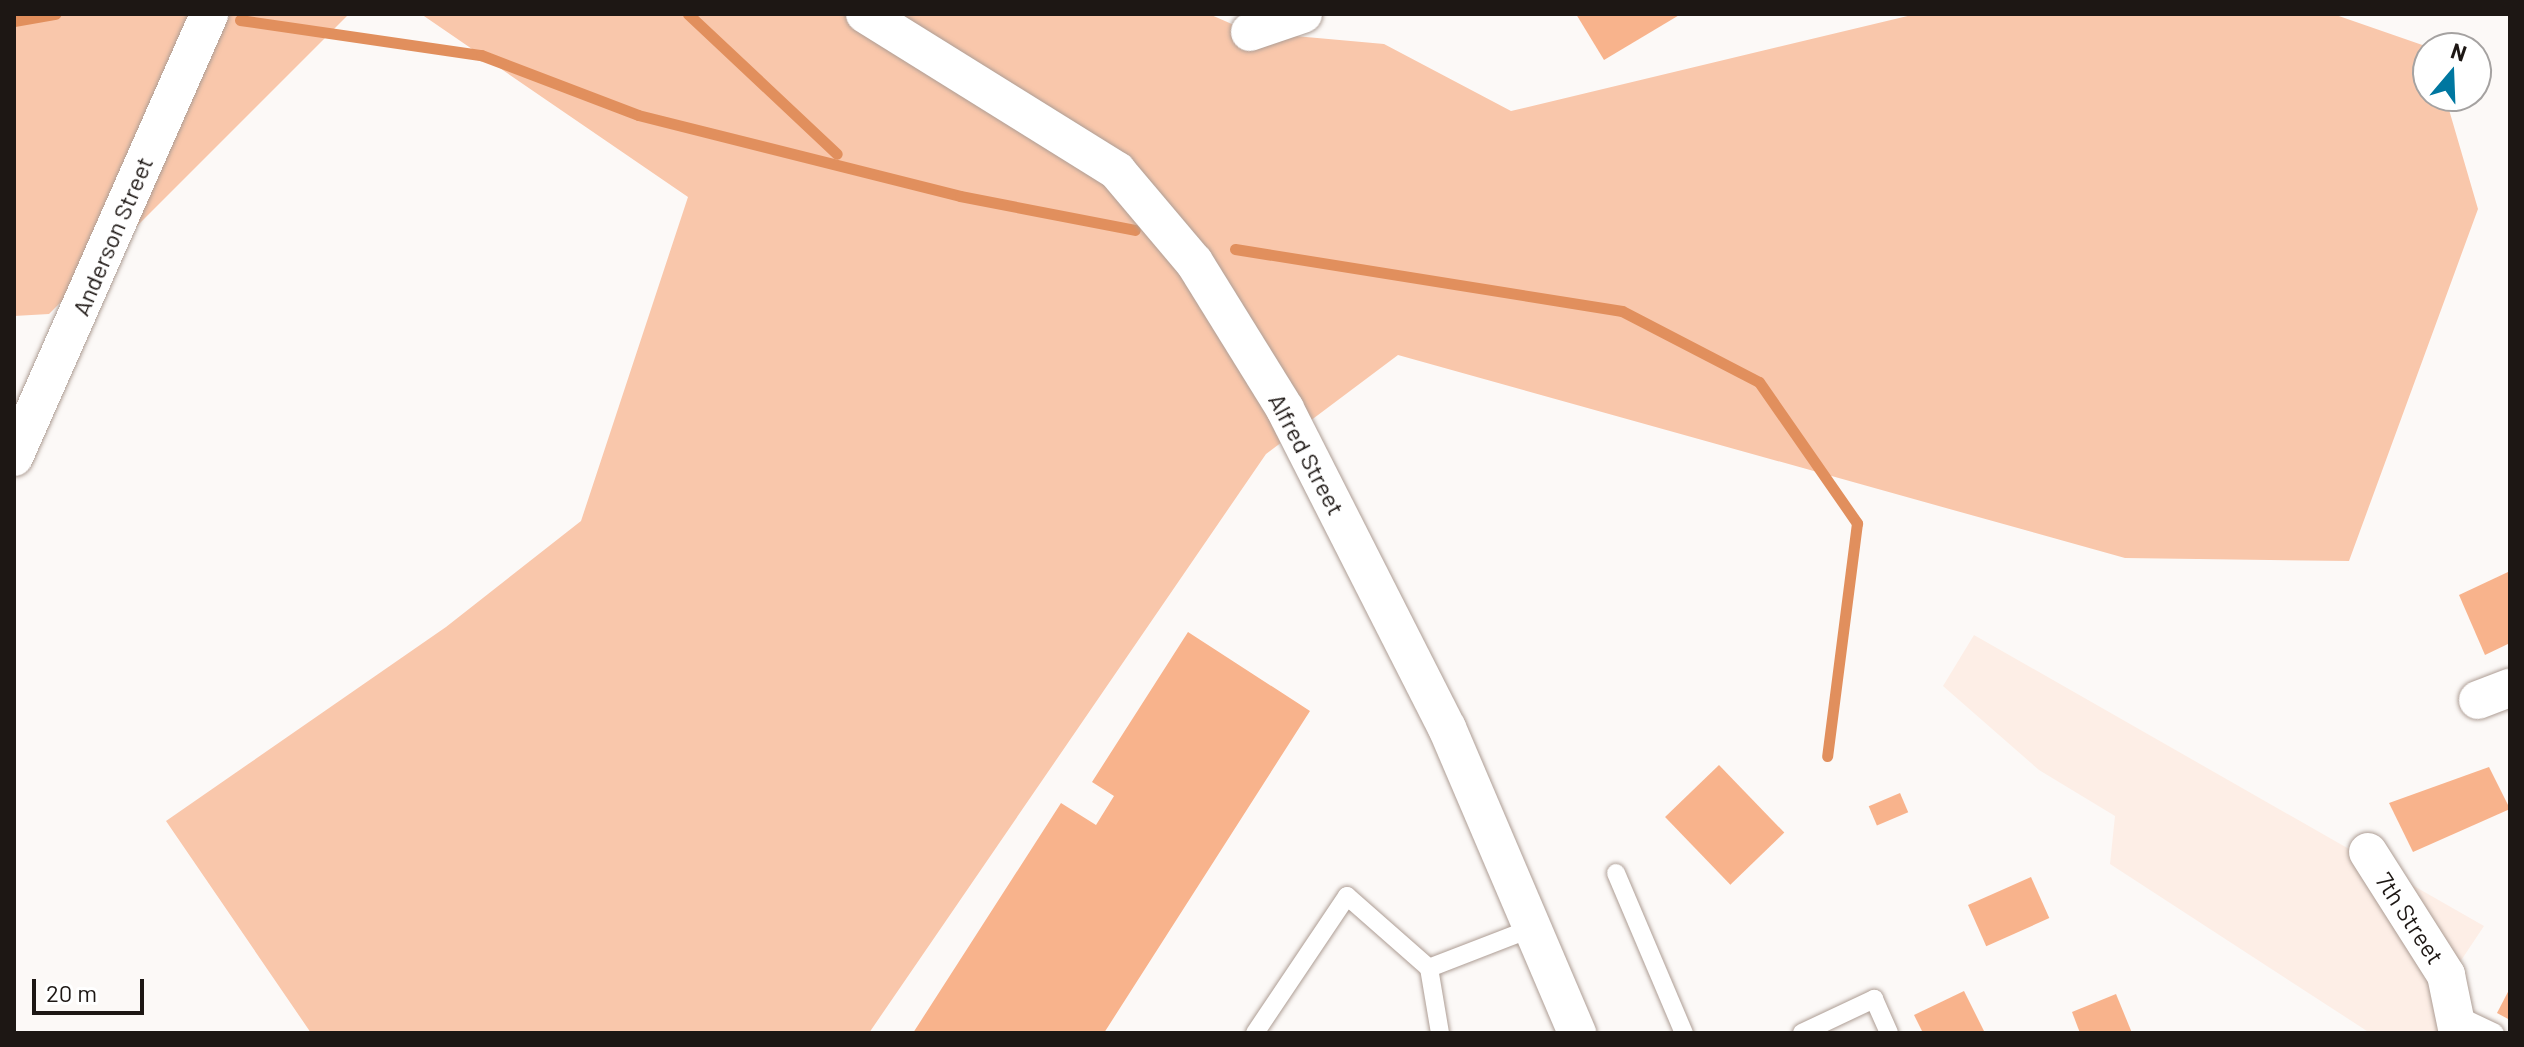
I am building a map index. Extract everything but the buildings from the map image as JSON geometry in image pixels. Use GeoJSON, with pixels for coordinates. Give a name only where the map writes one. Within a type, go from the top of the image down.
{"type":"FeatureCollection","features":[{"type":"Feature","properties":{"kind":"street","name":"Anderson Street"},"geometry":{"type":"LineString","coordinates":[[14,457],[209,14]]}},
{"type":"Feature","properties":{"kind":"street","name":"Alfred Street"},"geometry":{"type":"LineString","coordinates":[[865,14],[1117,171],[1194,262],[1285,409],[1447,728],[1527,930],[1577,1033]]}},
{"type":"Feature","properties":{"kind":"street"},"geometry":{"type":"LineString","coordinates":[[1250,32],[1303,14]]}},
{"type":"Feature","properties":{"kind":"street","name":"7th Street"},"geometry":{"type":"LineString","coordinates":[[2368,852],[2446,975],[2456,1024]]}},
{"type":"Feature","properties":{"kind":"lane"},"geometry":{"type":"LineString","coordinates":[[1616,873],[1684,1033]]}},
{"type":"Feature","properties":{"kind":"lane"},"geometry":{"type":"LineString","coordinates":[[1255,1033],[1347,896],[1429,968],[1440,1033]]}},
{"type":"Feature","properties":{"kind":"lane"},"geometry":{"type":"LineString","coordinates":[[1429,968],[1527,930]]}},
{"type":"Feature","properties":{"kind":"lane"},"geometry":{"type":"LineString","coordinates":[[1802,1033],[1874,999],[1889,1033]]}},
{"type":"Feature","properties":{"kind":"lane"},"geometry":{"type":"LineString","coordinates":[[2456,1024],[2495,1033]]}},
{"type":"Feature","properties":{"kind":"shaded area"},"geometry":{"type":"Polygon","coordinates":[[[14,14],[349,14],[49,314],[14,316],[14,14]]]}},
{"type":"Feature","properties":{"kind":"shaded area"},"geometry":{"type":"Polygon","coordinates":[[[421,14],[1209,14],[1250,32],[1384,44],[1511,111],[1916,14],[2333,14],[2412,41],[2412,112],[2450,112],[2478,209],[2349,561],[2125,558],[1398,355],[1266,454],[869,1033],[311,1033],[166,821],[446,627],[581,521],[688,197],[421,14]]]}},
{"type":"Feature","properties":{"kind":"shaded area"},"geometry":{"type":"Polygon","coordinates":[[[1974,635],[2484,926],[2432,1004],[2484,1033],[2370,1033],[2110,864],[2115,816],[2039,770],[1943,686],[1974,635]]]}},
{"type":"Feature","properties":{"kind":"waterway"},"geometry":{"type":"LineString","coordinates":[[14,21],[55,14]]}},
{"type":"Feature","properties":{"kind":"waterway"},"geometry":{"type":"LineString","coordinates":[[688,14],[837,154]]}},
{"type":"Feature","properties":{"kind":"waterway"},"geometry":{"type":"LineString","coordinates":[[240,20],[481,55],[638,115],[960,196],[1135,230]]}},
{"type":"Feature","properties":{"kind":"waterway"},"geometry":{"type":"LineString","coordinates":[[1235,249],[1622,311],[1759,382],[1857,523],[1827,756]]}}]}
